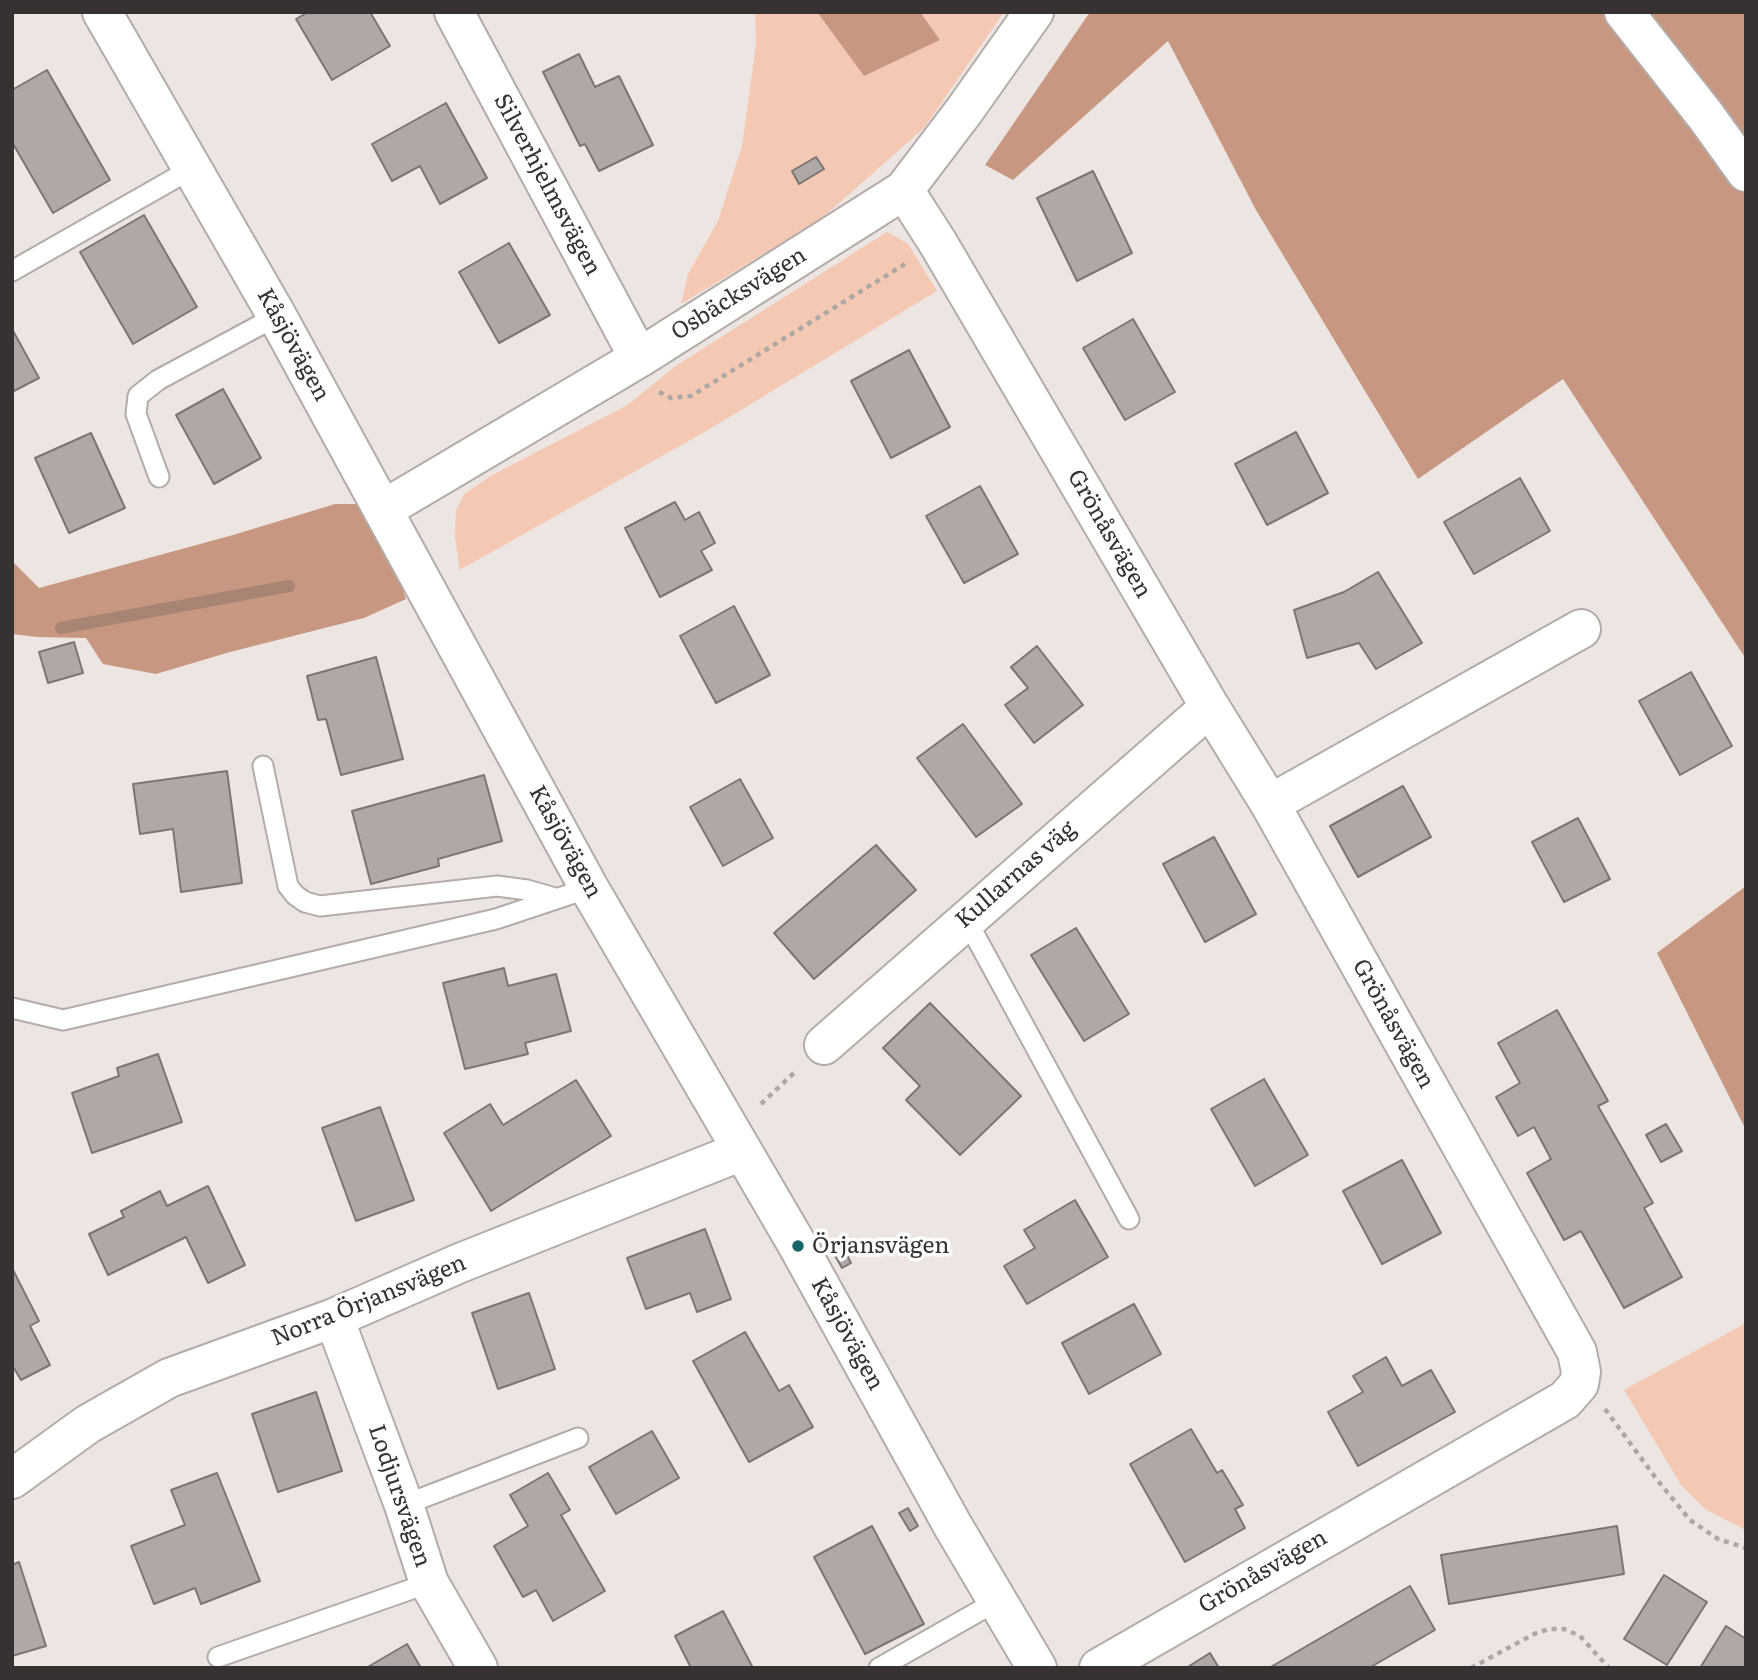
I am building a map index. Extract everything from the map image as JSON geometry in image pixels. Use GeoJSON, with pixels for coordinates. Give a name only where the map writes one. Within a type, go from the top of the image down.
{"type":"FeatureCollection","features":[{"type":"Feature","properties":{"kind":"street","name":"Kåsjövägen"},"geometry":{"type":"LineString","coordinates":[[102,12],[194,168],[384,509],[572,893],[734,1138],[798,1246],[996,1601],[1037,1668]]}},
{"type":"Feature","properties":{"kind":"street","name":"Silverhjelmsvägen"},"geometry":{"type":"LineString","coordinates":[[454,12],[639,358]]}},
{"type":"Feature","properties":{"kind":"street","name":"Osbäcksvägen"},"geometry":{"type":"LineString","coordinates":[[384,509],[639,358],[904,190],[1034,12]]}},
{"type":"Feature","properties":{"kind":"street"},"geometry":{"type":"LineString","coordinates":[[1625,12],[1705,114],[1746,172]]}},
{"type":"Feature","properties":{"kind":"street","name":"Grönåsvägen"},"geometry":{"type":"LineString","coordinates":[[904,190],[1270,804],[1577,1352],[1581,1372],[1579,1384],[1565,1400],[1099,1668]]}},
{"type":"Feature","properties":{"kind":"street"},"geometry":{"type":"LineString","coordinates":[[1270,804],[1581,629]]}},
{"type":"Feature","properties":{"kind":"street","name":"Kullarnas väg"},"geometry":{"type":"LineString","coordinates":[[824,1045],[1210,707]]}},
{"type":"Feature","properties":{"kind":"street","name":"Norra Örjansvägen"},"geometry":{"type":"LineString","coordinates":[[12,1479],[88,1423],[169,1378],[334,1318],[734,1138]]}},
{"type":"Feature","properties":{"kind":"street","name":"Lodjursvägen"},"geometry":{"type":"LineString","coordinates":[[334,1318],[404,1505],[429,1583],[478,1668]]}},
{"type":"Feature","properties":{"kind":"lane"},"geometry":{"type":"LineString","coordinates":[[12,271],[194,168]]}},
{"type":"Feature","properties":{"kind":"lane"},"geometry":{"type":"LineString","coordinates":[[159,477],[136,414],[138,396],[158,380],[277,316]]}},
{"type":"Feature","properties":{"kind":"lane"},"geometry":{"type":"LineString","coordinates":[[263,766],[288,886],[305,902],[320,906],[497,886],[572,893]]}},
{"type":"Feature","properties":{"kind":"lane"},"geometry":{"type":"LineString","coordinates":[[12,1008],[63,1020],[496,919],[572,893]]}},
{"type":"Feature","properties":{"kind":"lane"},"geometry":{"type":"LineString","coordinates":[[966,919],[1129,1219]]}},
{"type":"Feature","properties":{"kind":"lane"},"geometry":{"type":"LineString","coordinates":[[404,1505],[578,1438]]}},
{"type":"Feature","properties":{"kind":"lane"},"geometry":{"type":"LineString","coordinates":[[218,1657],[429,1583]]}},
{"type":"Feature","properties":{"kind":"lane"},"geometry":{"type":"LineString","coordinates":[[879,1668],[996,1601]]}},
{"type":"Feature","properties":{"kind":"path"},"geometry":{"type":"LineString","coordinates":[[639,358],[659,392],[671,398],[691,396],[913,259]]}},
{"type":"Feature","properties":{"kind":"path"},"geometry":{"type":"LineString","coordinates":[[734,1138],[757,1108],[824,1045]]}},
{"type":"Feature","properties":{"kind":"path"},"geometry":{"type":"LineString","coordinates":[[1579,1384],[1594,1394],[1689,1520],[1718,1539],[1746,1548]]}},
{"type":"Feature","properties":{"kind":"path"},"geometry":{"type":"LineString","coordinates":[[1471,1668],[1534,1634],[1549,1629],[1564,1629],[1580,1636],[1609,1668]]}},
{"type":"Feature","properties":{"kind":"shaded area"},"geometry":{"type":"Polygon","coordinates":[[[755,12],[817,12],[864,76],[940,40],[920,12],[1004,12],[924,128],[821,219],[681,304],[688,274],[718,221],[742,146],[756,45],[755,12]]]}},
{"type":"Feature","properties":{"kind":"shaded area"},"geometry":{"type":"Polygon","coordinates":[[[817,12],[920,12],[940,40],[864,76],[817,12]]]}},
{"type":"Feature","properties":{"kind":"shaded area"},"geometry":{"type":"Polygon","coordinates":[[[1090,12],[1746,12],[1746,659],[1563,379],[1418,479],[1256,210],[1168,41],[1013,180],[985,165],[1090,12]]]}},
{"type":"Feature","properties":{"kind":"shaded area"},"geometry":{"type":"Polygon","coordinates":[[[887,232],[908,244],[937,291],[708,430],[460,570],[455,537],[456,511],[464,494],[492,475],[626,406],[677,365],[887,232]]]}},
{"type":"Feature","properties":{"kind":"shaded area"},"geometry":{"type":"Polygon","coordinates":[[[335,504],[360,504],[393,562],[406,599],[364,618],[156,674],[103,664],[86,638],[12,634],[12,561],[39,588],[335,504]]]}},
{"type":"Feature","properties":{"kind":"shaded area"},"geometry":{"type":"Polygon","coordinates":[[[1746,886],[1746,1130],[1657,953],[1746,886]]]}},
{"type":"Feature","properties":{"kind":"shaded area"},"geometry":{"type":"Polygon","coordinates":[[[1746,1323],[1746,1530],[1705,1509],[1681,1485],[1624,1390],[1746,1323]]]}},
{"type":"Feature","properties":{"kind":"building"},"geometry":{"type":"Polygon","coordinates":[[[308,12],[370,12],[390,46],[332,80],[296,19],[308,12]]]}},
{"type":"Feature","properties":{"kind":"building"},"geometry":{"type":"Polygon","coordinates":[[[579,54],[595,87],[619,76],[653,145],[599,171],[585,144],[580,146],[543,72],[579,54]]]}},
{"type":"Feature","properties":{"kind":"building"},"geometry":{"type":"Polygon","coordinates":[[[47,70],[110,180],[53,213],[12,142],[12,90],[47,70]]]}},
{"type":"Feature","properties":{"kind":"building"},"geometry":{"type":"Polygon","coordinates":[[[446,103],[487,178],[440,204],[420,166],[392,181],[372,144],[446,103]]]}},
{"type":"Feature","properties":{"kind":"building"},"geometry":{"type":"Polygon","coordinates":[[[816,157],[824,169],[799,184],[792,171],[816,157]]]}},
{"type":"Feature","properties":{"kind":"building"},"geometry":{"type":"Polygon","coordinates":[[[1093,171],[1132,253],[1077,281],[1037,198],[1093,171]]]}},
{"type":"Feature","properties":{"kind":"building"},"geometry":{"type":"Polygon","coordinates":[[[144,215],[197,307],[133,344],[80,252],[144,215]]]}},
{"type":"Feature","properties":{"kind":"building"},"geometry":{"type":"Polygon","coordinates":[[[509,243],[550,315],[499,343],[459,272],[509,243]]]}},
{"type":"Feature","properties":{"kind":"building"},"geometry":{"type":"Polygon","coordinates":[[[1133,319],[1175,392],[1125,420],[1083,348],[1133,319]]]}},
{"type":"Feature","properties":{"kind":"building"},"geometry":{"type":"Polygon","coordinates":[[[12,329],[39,378],[12,392],[12,329]]]}},
{"type":"Feature","properties":{"kind":"building"},"geometry":{"type":"Polygon","coordinates":[[[909,350],[950,427],[891,458],[851,381],[909,350]]]}},
{"type":"Feature","properties":{"kind":"building"},"geometry":{"type":"Polygon","coordinates":[[[223,389],[261,458],[214,484],[176,415],[223,389]]]}},
{"type":"Feature","properties":{"kind":"building"},"geometry":{"type":"Polygon","coordinates":[[[1296,432],[1328,493],[1267,525],[1235,464],[1296,432]]]}},
{"type":"Feature","properties":{"kind":"building"},"geometry":{"type":"Polygon","coordinates":[[[91,433],[125,508],[69,533],[35,458],[91,433]]]}},
{"type":"Feature","properties":{"kind":"building"},"geometry":{"type":"Polygon","coordinates":[[[1520,478],[1550,531],[1474,574],[1444,522],[1520,478]]]}},
{"type":"Feature","properties":{"kind":"building"},"geometry":{"type":"Polygon","coordinates":[[[980,486],[1018,554],[964,583],[926,516],[980,486]]]}},
{"type":"Feature","properties":{"kind":"building"},"geometry":{"type":"Polygon","coordinates":[[[675,502],[685,520],[699,512],[715,543],[701,551],[712,570],[660,597],[625,528],[675,502]]]}},
{"type":"Feature","properties":{"kind":"building"},"geometry":{"type":"Polygon","coordinates":[[[1378,572],[1422,643],[1376,669],[1359,643],[1307,658],[1294,610],[1344,592],[1378,572]]]}},
{"type":"Feature","properties":{"kind":"building"},"geometry":{"type":"Polygon","coordinates":[[[734,606],[770,675],[716,703],[680,636],[734,606]]]}},
{"type":"Feature","properties":{"kind":"building"},"geometry":{"type":"Polygon","coordinates":[[[74,642],[83,673],[48,683],[39,652],[74,642]]]}},
{"type":"Feature","properties":{"kind":"building"},"geometry":{"type":"Polygon","coordinates":[[[1037,646],[1083,705],[1034,743],[1005,705],[1028,688],[1011,667],[1037,646]]]}},
{"type":"Feature","properties":{"kind":"building"},"geometry":{"type":"Polygon","coordinates":[[[376,657],[403,759],[341,775],[326,719],[318,720],[307,676],[376,657]]]}},
{"type":"Feature","properties":{"kind":"building"},"geometry":{"type":"Polygon","coordinates":[[[1691,672],[1732,746],[1680,775],[1639,701],[1691,672]]]}},
{"type":"Feature","properties":{"kind":"building"},"geometry":{"type":"Polygon","coordinates":[[[963,724],[1022,804],[976,837],[917,758],[963,724]]]}},
{"type":"Feature","properties":{"kind":"building"},"geometry":{"type":"Polygon","coordinates":[[[227,771],[242,883],[181,892],[173,829],[140,834],[133,784],[227,771]]]}},
{"type":"Feature","properties":{"kind":"building"},"geometry":{"type":"Polygon","coordinates":[[[484,775],[502,841],[438,859],[439,866],[371,884],[352,811],[484,775]]]}},
{"type":"Feature","properties":{"kind":"building"},"geometry":{"type":"Polygon","coordinates":[[[740,779],[773,838],[723,866],[690,807],[740,779]]]}},
{"type":"Feature","properties":{"kind":"building"},"geometry":{"type":"Polygon","coordinates":[[[1403,786],[1431,837],[1358,877],[1330,826],[1403,786]]]}},
{"type":"Feature","properties":{"kind":"building"},"geometry":{"type":"Polygon","coordinates":[[[1578,818],[1610,879],[1564,902],[1532,842],[1578,818]]]}},
{"type":"Feature","properties":{"kind":"building"},"geometry":{"type":"Polygon","coordinates":[[[1214,837],[1256,914],[1205,942],[1163,864],[1214,837]]]}},
{"type":"Feature","properties":{"kind":"building"},"geometry":{"type":"Polygon","coordinates":[[[876,845],[916,890],[814,979],[774,933],[876,845]]]}},
{"type":"Feature","properties":{"kind":"building"},"geometry":{"type":"Polygon","coordinates":[[[1076,928],[1129,1014],[1084,1041],[1031,955],[1076,928]]]}},
{"type":"Feature","properties":{"kind":"building"},"geometry":{"type":"Polygon","coordinates":[[[504,968],[508,986],[556,974],[571,1031],[525,1043],[528,1054],[465,1069],[443,983],[504,968]]]}},
{"type":"Feature","properties":{"kind":"building"},"geometry":{"type":"Polygon","coordinates":[[[930,1003],[1021,1096],[960,1155],[906,1100],[920,1086],[883,1048],[930,1003]]]}},
{"type":"Feature","properties":{"kind":"building"},"geometry":{"type":"Polygon","coordinates":[[[1557,1010],[1608,1101],[1598,1106],[1653,1203],[1644,1208],[1682,1277],[1624,1308],[1581,1231],[1564,1240],[1527,1173],[1551,1159],[1534,1127],[1518,1136],[1496,1097],[1520,1083],[1498,1043],[1557,1010]]]}},
{"type":"Feature","properties":{"kind":"building"},"geometry":{"type":"Polygon","coordinates":[[[158,1054],[182,1122],[92,1153],[72,1093],[119,1076],[117,1068],[158,1054]]]}},
{"type":"Feature","properties":{"kind":"building"},"geometry":{"type":"Polygon","coordinates":[[[1264,1079],[1308,1155],[1255,1186],[1211,1109],[1264,1079]]]}},
{"type":"Feature","properties":{"kind":"building"},"geometry":{"type":"Polygon","coordinates":[[[576,1080],[611,1136],[491,1211],[444,1133],[490,1104],[503,1125],[576,1080]]]}},
{"type":"Feature","properties":{"kind":"building"},"geometry":{"type":"Polygon","coordinates":[[[380,1107],[414,1200],[356,1221],[322,1128],[380,1107]]]}},
{"type":"Feature","properties":{"kind":"building"},"geometry":{"type":"Polygon","coordinates":[[[1666,1124],[1682,1151],[1661,1162],[1646,1135],[1666,1124]]]}},
{"type":"Feature","properties":{"kind":"building"},"geometry":{"type":"Polygon","coordinates":[[[1402,1160],[1441,1233],[1382,1264],[1343,1191],[1402,1160]]]}},
{"type":"Feature","properties":{"kind":"building"},"geometry":{"type":"Polygon","coordinates":[[[208,1186],[245,1265],[208,1283],[186,1237],[108,1275],[89,1234],[124,1217],[121,1211],[160,1191],[167,1206],[208,1186]]]}},
{"type":"Feature","properties":{"kind":"building"},"geometry":{"type":"Polygon","coordinates":[[[1075,1200],[1108,1257],[1027,1304],[1004,1266],[1035,1248],[1024,1230],[1075,1200]]]}},
{"type":"Feature","properties":{"kind":"building"},"geometry":{"type":"Polygon","coordinates":[[[705,1229],[731,1299],[697,1312],[690,1293],[646,1309],[627,1258],[705,1229]]]}},
{"type":"Feature","properties":{"kind":"building"},"geometry":{"type":"Polygon","coordinates":[[[842,1245],[851,1263],[842,1268],[832,1250],[842,1245]]]}},
{"type":"Feature","properties":{"kind":"building"},"geometry":{"type":"Polygon","coordinates":[[[12,1268],[39,1321],[30,1326],[50,1365],[21,1380],[12,1365],[12,1268]]]}},
{"type":"Feature","properties":{"kind":"building"},"geometry":{"type":"Polygon","coordinates":[[[529,1293],[555,1369],[498,1389],[472,1313],[529,1293]]]}},
{"type":"Feature","properties":{"kind":"building"},"geometry":{"type":"Polygon","coordinates":[[[1134,1304],[1161,1354],[1089,1394],[1062,1343],[1134,1304]]]}},
{"type":"Feature","properties":{"kind":"building"},"geometry":{"type":"Polygon","coordinates":[[[745,1332],[779,1391],[789,1385],[813,1427],[749,1462],[693,1361],[745,1332]]]}},
{"type":"Feature","properties":{"kind":"building"},"geometry":{"type":"Polygon","coordinates":[[[1386,1357],[1402,1386],[1431,1370],[1455,1412],[1358,1466],[1328,1412],[1363,1392],[1353,1376],[1386,1357]]]}},
{"type":"Feature","properties":{"kind":"building"},"geometry":{"type":"Polygon","coordinates":[[[316,1392],[342,1471],[278,1492],[252,1414],[316,1392]]]}},
{"type":"Feature","properties":{"kind":"building"},"geometry":{"type":"Polygon","coordinates":[[[1191,1429],[1217,1473],[1222,1470],[1243,1505],[1235,1509],[1245,1528],[1185,1562],[1130,1464],[1191,1429]]]}},
{"type":"Feature","properties":{"kind":"building"},"geometry":{"type":"Polygon","coordinates":[[[652,1431],[679,1478],[616,1514],[589,1467],[652,1431]]]}},
{"type":"Feature","properties":{"kind":"building"},"geometry":{"type":"Polygon","coordinates":[[[217,1473],[260,1581],[201,1604],[195,1588],[154,1604],[131,1546],[185,1525],[171,1490],[217,1473]]]}},
{"type":"Feature","properties":{"kind":"building"},"geometry":{"type":"Polygon","coordinates":[[[548,1473],[570,1510],[561,1515],[605,1591],[553,1621],[536,1590],[523,1597],[494,1546],[528,1526],[510,1495],[548,1473]]]}},
{"type":"Feature","properties":{"kind":"building"},"geometry":{"type":"Polygon","coordinates":[[[908,1508],[918,1526],[910,1531],[899,1513],[908,1508]]]}},
{"type":"Feature","properties":{"kind":"building"},"geometry":{"type":"Polygon","coordinates":[[[872,1526],[924,1624],[865,1654],[814,1557],[872,1526]]]}},
{"type":"Feature","properties":{"kind":"building"},"geometry":{"type":"Polygon","coordinates":[[[1617,1526],[1624,1574],[1449,1604],[1441,1555],[1617,1526]]]}},
{"type":"Feature","properties":{"kind":"building"},"geometry":{"type":"Polygon","coordinates":[[[19,1562],[46,1646],[12,1656],[12,1565],[19,1562]]]}},
{"type":"Feature","properties":{"kind":"building"},"geometry":{"type":"Polygon","coordinates":[[[1664,1575],[1707,1602],[1667,1665],[1624,1639],[1664,1575]]]}},
{"type":"Feature","properties":{"kind":"building"},"geometry":{"type":"Polygon","coordinates":[[[1410,1586],[1435,1630],[1369,1668],[1269,1668],[1410,1586]]]}},
{"type":"Feature","properties":{"kind":"building"},"geometry":{"type":"Polygon","coordinates":[[[723,1611],[753,1668],[691,1668],[675,1636],[723,1611]]]}},
{"type":"Feature","properties":{"kind":"building"},"geometry":{"type":"Polygon","coordinates":[[[1726,1626],[1746,1639],[1746,1668],[1700,1668],[1726,1626]]]}},
{"type":"Feature","properties":{"kind":"building"},"geometry":{"type":"Polygon","coordinates":[[[407,1644],[421,1668],[366,1668],[407,1644]]]}},
{"type":"Feature","properties":{"kind":"building"},"geometry":{"type":"Polygon","coordinates":[[[1210,1653],[1219,1668],[1186,1668],[1210,1653]]]}},
{"type":"Feature","properties":{"kind":"waterway"},"geometry":{"type":"LineString","coordinates":[[61,628],[289,586]]}},
{"type":"Feature","properties":{"kind":"place","name":"Örjansvägen"},"geometry":{"type":"Point","coordinates":[798,1246]}}]}
